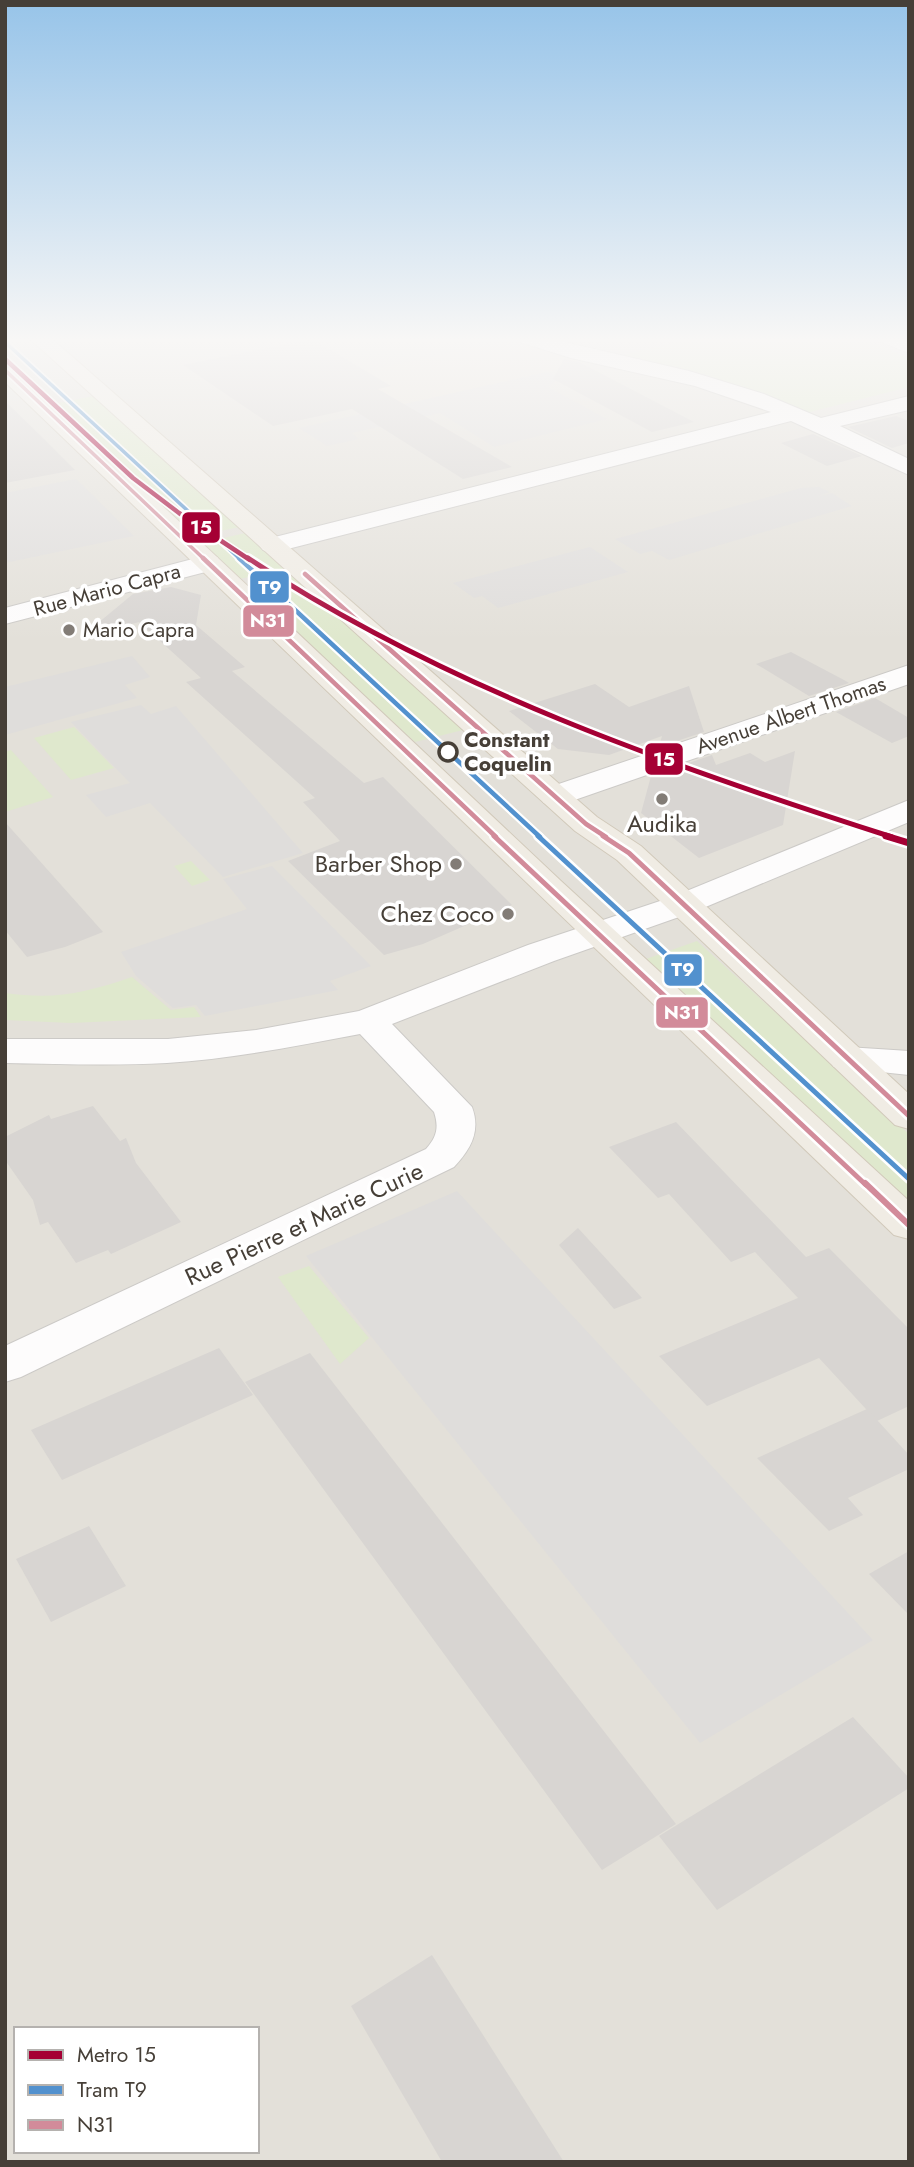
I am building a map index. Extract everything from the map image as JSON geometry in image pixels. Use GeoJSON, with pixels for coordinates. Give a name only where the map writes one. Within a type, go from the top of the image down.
{"type":"FeatureCollection","features":[{"type":"Feature","properties":{"kind":"main road"},"geometry":{"type":"LineString","coordinates":[[78,439],[909,1225]]}},
{"type":"Feature","properties":{"kind":"main road"},"geometry":{"type":"LineString","coordinates":[[153,439],[586,824],[629,853],[909,1116]]}},
{"type":"Feature","properties":{"kind":"street"},"geometry":{"type":"LineString","coordinates":[[272,545],[691,439]]}},
{"type":"Feature","properties":{"kind":"street"},"geometry":{"type":"LineString","coordinates":[[848,439],[909,468]]}},
{"type":"Feature","properties":{"kind":"street"},"geometry":{"type":"LineString","coordinates":[[886,439],[909,450]]}},
{"type":"Feature","properties":{"kind":"street","name":"Rue Mario Capra"},"geometry":{"type":"LineString","coordinates":[[5,617],[208,563]]}},
{"type":"Feature","properties":{"kind":"street","name":"Avenue Albert Thomas"},"geometry":{"type":"LineString","coordinates":[[555,796],[909,674]]}},
{"type":"Feature","properties":{"kind":"street"},"geometry":{"type":"LineString","coordinates":[[5,1051],[168,1051],[256,1042],[368,1021],[599,933],[684,904],[909,810]]}},
{"type":"Feature","properties":{"kind":"street","name":"Rue Pierre et Marie Curie"},"geometry":{"type":"LineString","coordinates":[[5,1365],[440,1158],[452,1146],[457,1134],[458,1121],[452,1107],[368,1021]]}},
{"type":"Feature","properties":{"kind":"street"},"geometry":{"type":"LineString","coordinates":[[846,1059],[909,1063]]}},
{"type":"Feature","properties":{"kind":"shaded area"},"geometry":{"type":"Polygon","coordinates":[[[5,439],[909,439],[909,2162],[5,2162],[5,439]]]}},
{"type":"Feature","properties":{"kind":"shaded area"},"geometry":{"type":"Polygon","coordinates":[[[316,439],[358,439],[327,446],[316,439]]]}},
{"type":"Feature","properties":{"kind":"shaded area"},"geometry":{"type":"Polygon","coordinates":[[[481,439],[526,439],[494,447],[481,439]]]}},
{"type":"Feature","properties":{"kind":"shaded area"},"geometry":{"type":"Polygon","coordinates":[[[76,479],[134,536],[5,563],[5,493],[76,479]]]}},
{"type":"Feature","properties":{"kind":"shaded area"},"geometry":{"type":"Polygon","coordinates":[[[819,487],[830,492],[817,497],[832,493],[852,506],[669,560],[652,551],[640,554],[615,539],[801,488],[819,487]]]}},
{"type":"Feature","properties":{"kind":"shaded area"},"geometry":{"type":"Polygon","coordinates":[[[590,547],[628,572],[498,608],[482,596],[474,598],[453,583],[590,547]]]}},
{"type":"Feature","properties":{"kind":"shaded area"},"geometry":{"type":"Polygon","coordinates":[[[132,656],[150,677],[125,685],[137,698],[5,735],[5,687],[132,656]]]}},
{"type":"Feature","properties":{"kind":"shaded area"},"geometry":{"type":"Polygon","coordinates":[[[141,705],[151,714],[176,706],[303,853],[223,877],[150,803],[106,817],[86,795],[130,783],[71,722],[141,705]]]}},
{"type":"Feature","properties":{"kind":"shaded area"},"geometry":{"type":"Polygon","coordinates":[[[272,866],[371,966],[330,981],[338,990],[205,1016],[196,1005],[173,1008],[136,976],[121,952],[247,909],[223,879],[272,866]]]}},
{"type":"Feature","properties":{"kind":"shaded area"},"geometry":{"type":"Polygon","coordinates":[[[457,1191],[873,1640],[700,1743],[306,1256],[457,1191]]]}},
{"type":"Feature","properties":{"kind":"green space"},"geometry":{"type":"Polygon","coordinates":[[[91,439],[142,439],[240,527],[195,536],[91,439]]]}},
{"type":"Feature","properties":{"kind":"green space"},"geometry":{"type":"Polygon","coordinates":[[[245,533],[285,570],[239,579],[202,543],[245,533]]]}},
{"type":"Feature","properties":{"kind":"green space"},"geometry":{"type":"Polygon","coordinates":[[[294,576],[463,730],[415,742],[247,587],[294,576]]]}},
{"type":"Feature","properties":{"kind":"green space"},"geometry":{"type":"Polygon","coordinates":[[[74,727],[114,768],[71,780],[34,738],[74,727]]]}},
{"type":"Feature","properties":{"kind":"green space"},"geometry":{"type":"Polygon","coordinates":[[[11,750],[53,797],[5,812],[5,752],[11,750]]]}},
{"type":"Feature","properties":{"kind":"green space"},"geometry":{"type":"Polygon","coordinates":[[[191,861],[210,880],[192,886],[174,866],[191,861]]]}},
{"type":"Feature","properties":{"kind":"green space"},"geometry":{"type":"Polygon","coordinates":[[[697,941],[909,1134],[909,1208],[646,959],[697,941]]]}},
{"type":"Feature","properties":{"kind":"green space"},"geometry":{"type":"Polygon","coordinates":[[[132,977],[171,1010],[194,1007],[201,1017],[71,1023],[5,1020],[5,993],[39,996],[70,994],[132,977]]]}},
{"type":"Feature","properties":{"kind":"green space"},"geometry":{"type":"Polygon","coordinates":[[[309,1266],[369,1338],[340,1364],[278,1277],[309,1266]]]}},
{"type":"Feature","properties":{"kind":"building"},"geometry":{"type":"Polygon","coordinates":[[[5,439],[44,439],[75,470],[5,483],[5,439]]]}},
{"type":"Feature","properties":{"kind":"building"},"geometry":{"type":"Polygon","coordinates":[[[400,439],[464,439],[512,467],[463,479],[400,439]]]}},
{"type":"Feature","properties":{"kind":"building"},"geometry":{"type":"Polygon","coordinates":[[[795,439],[824,439],[862,456],[827,466],[781,443],[795,439]]]}},
{"type":"Feature","properties":{"kind":"building"},"geometry":{"type":"Polygon","coordinates":[[[873,439],[909,439],[909,443],[892,448],[873,439]]]}},
{"type":"Feature","properties":{"kind":"building"},"geometry":{"type":"Polygon","coordinates":[[[171,587],[201,595],[196,625],[245,667],[232,671],[364,783],[383,777],[512,905],[423,944],[384,955],[288,861],[340,841],[303,802],[315,798],[186,682],[201,678],[139,622],[80,638],[133,594],[171,587]]]}},
{"type":"Feature","properties":{"kind":"building"},"geometry":{"type":"Polygon","coordinates":[[[791,652],[849,683],[809,696],[756,664],[791,652]]]}},
{"type":"Feature","properties":{"kind":"building"},"geometry":{"type":"Polygon","coordinates":[[[595,684],[629,707],[689,686],[704,732],[659,747],[662,736],[609,755],[558,749],[509,711],[595,684]]]}},
{"type":"Feature","properties":{"kind":"building"},"geometry":{"type":"Polygon","coordinates":[[[875,698],[909,718],[909,736],[892,743],[836,712],[875,698]]]}},
{"type":"Feature","properties":{"kind":"building"},"geometry":{"type":"Polygon","coordinates":[[[795,751],[783,825],[699,858],[641,813],[651,776],[712,755],[716,765],[750,753],[765,762],[795,751]]]}},
{"type":"Feature","properties":{"kind":"building"},"geometry":{"type":"Polygon","coordinates":[[[5,822],[103,932],[65,947],[27,957],[5,930],[5,822]]]}},
{"type":"Feature","properties":{"kind":"building"},"geometry":{"type":"Polygon","coordinates":[[[93,1106],[120,1141],[126,1138],[136,1163],[181,1222],[111,1254],[108,1250],[76,1263],[48,1222],[40,1225],[33,1200],[5,1160],[5,1137],[49,1115],[51,1119],[93,1106]]]}},
{"type":"Feature","properties":{"kind":"building"},"geometry":{"type":"Polygon","coordinates":[[[676,1122],[806,1257],[829,1248],[909,1329],[909,1406],[877,1421],[819,1358],[707,1406],[659,1356],[798,1298],[755,1252],[731,1262],[669,1194],[658,1198],[609,1147],[676,1122]]]}},
{"type":"Feature","properties":{"kind":"building"},"geometry":{"type":"Polygon","coordinates":[[[578,1228],[642,1298],[614,1309],[559,1245],[578,1228]]]}},
{"type":"Feature","properties":{"kind":"building"},"geometry":{"type":"Polygon","coordinates":[[[219,1348],[253,1395],[62,1480],[31,1430],[219,1348]]]}},
{"type":"Feature","properties":{"kind":"building"},"geometry":{"type":"Polygon","coordinates":[[[310,1353],[676,1824],[602,1870],[245,1382],[310,1353]]]}},
{"type":"Feature","properties":{"kind":"building"},"geometry":{"type":"Polygon","coordinates":[[[867,1409],[909,1455],[909,1469],[848,1498],[863,1515],[829,1531],[757,1458],[867,1409]]]}},
{"type":"Feature","properties":{"kind":"building"},"geometry":{"type":"Polygon","coordinates":[[[89,1526],[126,1586],[51,1622],[16,1559],[89,1526]]]}},
{"type":"Feature","properties":{"kind":"building"},"geometry":{"type":"Polygon","coordinates":[[[909,1551],[909,1615],[869,1574],[909,1551]]]}},
{"type":"Feature","properties":{"kind":"building"},"geometry":{"type":"Polygon","coordinates":[[[853,1717],[909,1778],[909,1788],[717,1910],[659,1836],[853,1717]]]}},
{"type":"Feature","properties":{"kind":"building"},"geometry":{"type":"Polygon","coordinates":[[[432,1955],[564,2162],[442,2162],[351,2006],[432,1955]]]}},
{"type":"Feature","properties":{"kind":"metro line","name":"15"},"geometry":{"type":"LineString","coordinates":[[89,439],[156,496],[263,569],[350,619],[440,665],[624,744],[718,779],[909,843]]}},
{"type":"Feature","properties":{"kind":"tram line","name":"T9"},"geometry":{"type":"LineString","coordinates":[[110,439],[909,1179]]}},
{"type":"Feature","properties":{"kind":"transit line","name":"N31"},"geometry":{"type":"LineString","coordinates":[[78,439],[549,888],[909,1225]]}},
{"type":"Feature","properties":{"kind":"transit line","name":"N31"},"geometry":{"type":"LineString","coordinates":[[305,574],[586,824],[629,853],[909,1116]]}},
{"type":"Feature","properties":{"kind":"place","name":"Mario Capra"},"geometry":{"type":"Point","coordinates":[69,630]}},
{"type":"Feature","properties":{"kind":"place","name":"Constant Coquelin"},"geometry":{"type":"Point","coordinates":[448,752]}},
{"type":"Feature","properties":{"kind":"place","name":"Audika"},"geometry":{"type":"Point","coordinates":[662,799]}},
{"type":"Feature","properties":{"kind":"place","name":"Barber Shop"},"geometry":{"type":"Point","coordinates":[456,864]}},
{"type":"Feature","properties":{"kind":"place","name":"Chez Coco"},"geometry":{"type":"Point","coordinates":[508,914]}}]}
